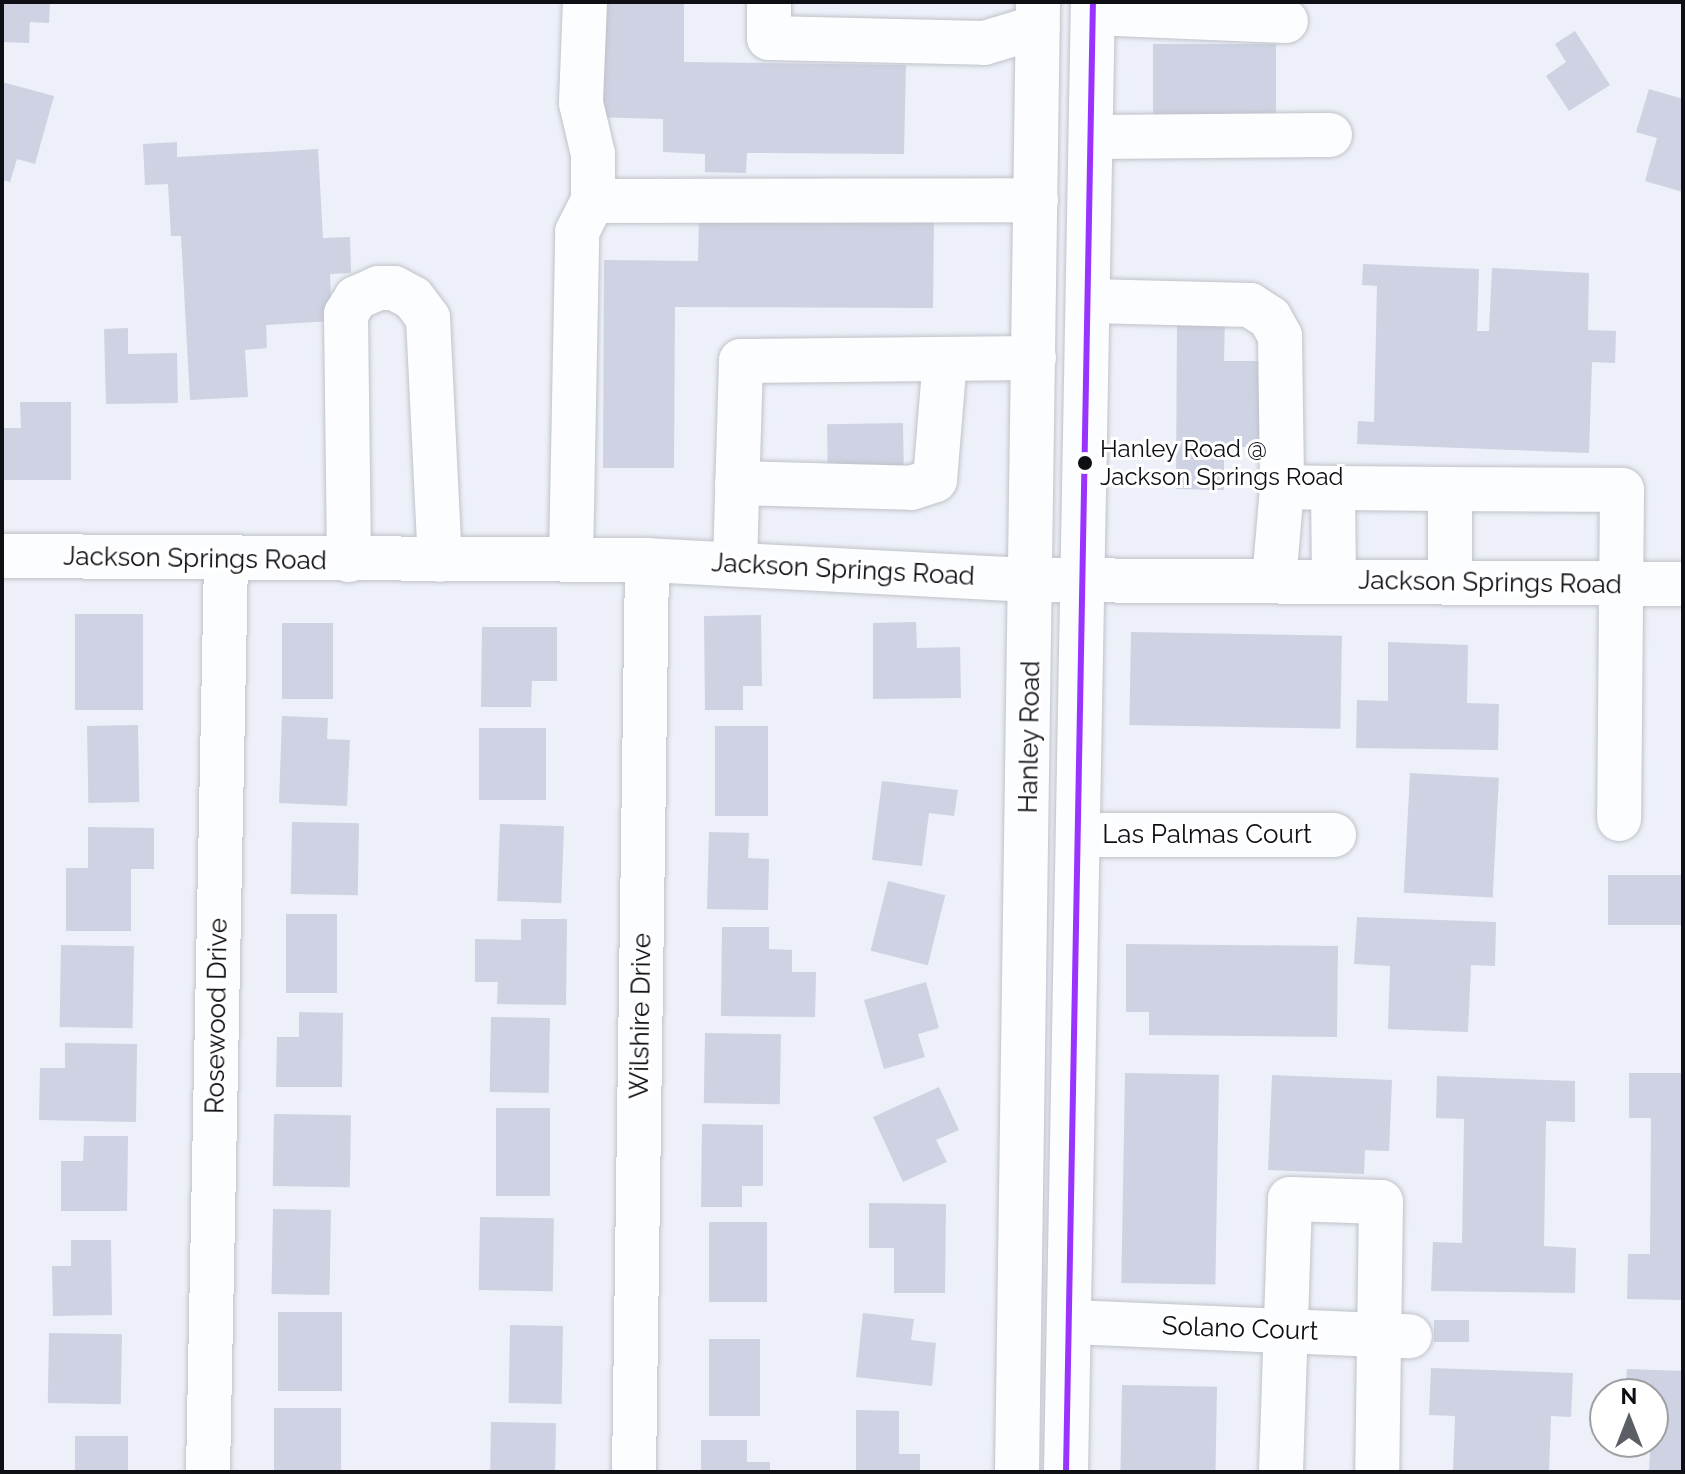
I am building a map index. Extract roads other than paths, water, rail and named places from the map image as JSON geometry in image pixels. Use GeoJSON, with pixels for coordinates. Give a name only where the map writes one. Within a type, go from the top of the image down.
{"type":"FeatureCollection","features":[{"type":"Feature","properties":{"kind":"street"},"geometry":{"type":"LineString","coordinates":[[571,559],[577,232],[593,201],[593,154],[581,103],[585,2]]}},
{"type":"Feature","properties":{"kind":"street"},"geometry":{"type":"LineString","coordinates":[[769,2],[769,38],[984,43],[1038,15],[1089,6],[1286,21]]}},
{"type":"Feature","properties":{"kind":"street","name":"Hanley Road"},"geometry":{"type":"LineString","coordinates":[[1066,1472],[1085,580],[1091,137],[1089,6]]}},
{"type":"Feature","properties":{"kind":"street","name":"Hanley Road"},"geometry":{"type":"LineString","coordinates":[[1017,1472],[1038,15]]}},
{"type":"Feature","properties":{"kind":"street"},"geometry":{"type":"LineString","coordinates":[[1091,137],[1330,135]]}},
{"type":"Feature","properties":{"kind":"street"},"geometry":{"type":"LineString","coordinates":[[593,201],[1036,200]]}},
{"type":"Feature","properties":{"kind":"street"},"geometry":{"type":"LineString","coordinates":[[349,560],[346,314],[356,298],[378,288],[394,288],[413,298],[428,318],[440,560]]}},
{"type":"Feature","properties":{"kind":"street"},"geometry":{"type":"LineString","coordinates":[[1089,301],[1250,305],[1270,318],[1280,336],[1282,487],[1274,581]]}},
{"type":"Feature","properties":{"kind":"street"},"geometry":{"type":"LineString","coordinates":[[735,563],[741,361],[1034,358]]}},
{"type":"Feature","properties":{"kind":"street"},"geometry":{"type":"LineString","coordinates":[[737,483],[911,488],[935,480],[945,359]]}},
{"type":"Feature","properties":{"kind":"street"},"geometry":{"type":"LineString","coordinates":[[1282,487],[1622,490],[1619,819]]}},
{"type":"Feature","properties":{"kind":"street"},"geometry":{"type":"LineString","coordinates":[[1333,488],[1334,582]]}},
{"type":"Feature","properties":{"kind":"street"},"geometry":{"type":"LineString","coordinates":[[1450,489],[1450,583]]}},
{"type":"Feature","properties":{"kind":"street","name":"Jackson Springs Road"},"geometry":{"type":"LineString","coordinates":[[2,556],[226,560],[647,560],[1032,580],[1683,584]]}},
{"type":"Feature","properties":{"kind":"street","name":"Rosewood Drive"},"geometry":{"type":"LineString","coordinates":[[208,1472],[226,560]]}},
{"type":"Feature","properties":{"kind":"street","name":"Wilshire Drive"},"geometry":{"type":"LineString","coordinates":[[634,1472],[647,560]]}},
{"type":"Feature","properties":{"kind":"street","name":"Las Palmas Court"},"geometry":{"type":"LineString","coordinates":[[1079,835],[1334,835]]}},
{"type":"Feature","properties":{"kind":"street"},"geometry":{"type":"LineString","coordinates":[[1019,1394],[1069,1322],[1043,1277],[1023,1195]]}},
{"type":"Feature","properties":{"kind":"street"},"geometry":{"type":"LineString","coordinates":[[1281,1472],[1282,1331],[1290,1199],[1381,1202],[1397,1336],[1377,1472]]}},
{"type":"Feature","properties":{"kind":"street","name":"Solano Court"},"geometry":{"type":"LineString","coordinates":[[1069,1322],[1397,1336]]}},
{"type":"Feature","properties":{"kind":"place","name":"Hanley Road @ Jackson Springs Road"},"geometry":{"type":"Point","coordinates":[1085,463]}}]}
